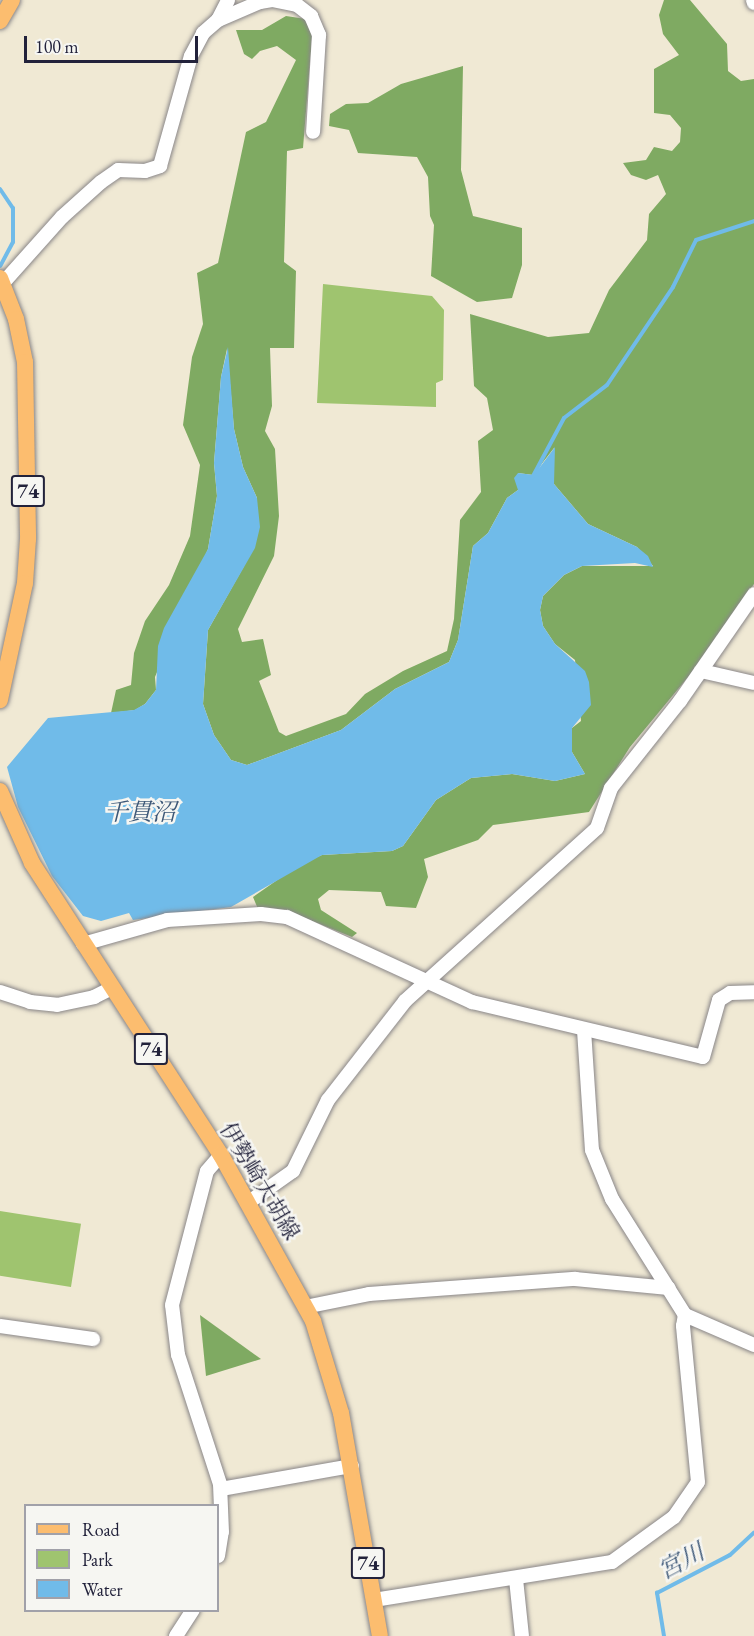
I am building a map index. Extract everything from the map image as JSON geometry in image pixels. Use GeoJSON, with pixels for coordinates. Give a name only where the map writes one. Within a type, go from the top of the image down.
{"type":"FeatureCollection","features":[{"type":"Feature","properties":{"kind":"main road"},"geometry":{"type":"LineString","coordinates":[[0,21],[12,0]]}},
{"type":"Feature","properties":{"kind":"main road","name":"74"},"geometry":{"type":"LineString","coordinates":[[0,700],[25,583],[28,538],[26,372],[16,319],[1,280]]}},
{"type":"Feature","properties":{"kind":"main road","name":"伊勢崎大胡線"},"geometry":{"type":"LineString","coordinates":[[0,791],[23,848],[111,988],[221,1155],[305,1307],[336,1393],[352,1466],[380,1636]]}},
{"type":"Feature","properties":{"kind":"street"},"geometry":{"type":"LineString","coordinates":[[219,20],[228,0]]}},
{"type":"Feature","properties":{"kind":"street"},"geometry":{"type":"LineString","coordinates":[[1,280],[62,217],[101,182],[118,170],[145,171],[160,166],[191,56],[203,33],[219,20],[260,2],[273,0],[297,5],[312,16],[319,35],[313,132]]}},
{"type":"Feature","properties":{"kind":"street"},"geometry":{"type":"LineString","coordinates":[[249,1202],[290,1174],[341,1080],[405,1001],[428,983],[597,828],[611,788],[701,671],[754,594]]}},
{"type":"Feature","properties":{"kind":"street"},"geometry":{"type":"LineString","coordinates":[[701,671],[754,683]]}},
{"type":"Feature","properties":{"kind":"street"},"geometry":{"type":"LineString","coordinates":[[83,944],[167,920],[276,915],[306,923],[472,1002],[703,1057],[719,1000],[730,993],[754,992]]}},
{"type":"Feature","properties":{"kind":"street"},"geometry":{"type":"LineString","coordinates":[[0,992],[37,1004],[57,1005],[94,997],[111,988]]}},
{"type":"Feature","properties":{"kind":"street"},"geometry":{"type":"LineString","coordinates":[[584,1029],[592,1150],[612,1199],[685,1315],[754,1345]]}},
{"type":"Feature","properties":{"kind":"street"},"geometry":{"type":"LineString","coordinates":[[219,1550],[222,1532],[221,1489],[178,1355],[172,1305],[207,1171],[221,1155]]}},
{"type":"Feature","properties":{"kind":"street"},"geometry":{"type":"LineString","coordinates":[[305,1307],[369,1294],[575,1279],[669,1288]]}},
{"type":"Feature","properties":{"kind":"street"},"geometry":{"type":"LineString","coordinates":[[374,1600],[612,1562],[674,1517],[698,1482],[682,1326],[685,1315]]}},
{"type":"Feature","properties":{"kind":"street"},"geometry":{"type":"LineString","coordinates":[[0,1326],[93,1339]]}},
{"type":"Feature","properties":{"kind":"street"},"geometry":{"type":"LineString","coordinates":[[221,1489],[352,1466]]}},
{"type":"Feature","properties":{"kind":"street"},"geometry":{"type":"LineString","coordinates":[[516,1579],[522,1636]]}},
{"type":"Feature","properties":{"kind":"street"},"geometry":{"type":"LineString","coordinates":[[176,1636],[192,1612]]}},
{"type":"Feature","properties":{"kind":"green space"},"geometry":{"type":"Polygon","coordinates":[[[664,0],[690,0],[727,44],[728,71],[741,81],[754,79],[754,584],[698,665],[630,747],[589,812],[493,825],[478,840],[424,859],[428,877],[416,908],[386,906],[381,892],[329,890],[318,899],[321,910],[357,933],[352,937],[295,914],[258,909],[253,897],[300,864],[322,855],[392,851],[403,846],[436,800],[471,778],[512,774],[555,781],[585,774],[572,752],[572,728],[581,721],[575,660],[555,644],[543,626],[540,610],[543,596],[564,575],[582,566],[653,566],[637,547],[588,524],[554,484],[554,448],[533,475],[518,473],[518,490],[507,498],[488,533],[473,546],[458,640],[449,662],[395,689],[341,730],[247,765],[231,760],[214,735],[203,704],[208,630],[244,566],[257,498],[243,467],[234,429],[227,349],[221,377],[214,463],[217,496],[208,549],[155,677],[156,690],[145,704],[135,710],[111,713],[116,690],[131,685],[134,653],[145,621],[169,585],[190,536],[200,465],[183,425],[192,357],[203,324],[197,273],[218,263],[246,132],[266,122],[296,60],[277,46],[260,51],[252,59],[244,54],[236,30],[262,30],[286,16],[306,19],[312,37],[303,148],[287,151],[284,262],[296,271],[294,348],[270,348],[272,406],[265,431],[275,449],[279,516],[274,556],[238,629],[242,642],[263,639],[271,675],[259,681],[279,732],[286,736],[346,714],[365,694],[403,671],[447,651],[454,619],[460,520],[481,492],[478,441],[493,430],[487,398],[474,386],[470,314],[548,337],[589,333],[609,290],[647,240],[649,214],[666,194],[658,175],[646,180],[631,175],[623,163],[646,160],[654,147],[672,151],[680,142],[681,128],[670,115],[654,113],[654,69],[679,55],[663,34],[659,15],[664,0]]]}},
{"type":"Feature","properties":{"kind":"green space"},"geometry":{"type":"Polygon","coordinates":[[[463,66],[461,170],[473,216],[522,228],[522,265],[512,298],[477,302],[431,276],[434,225],[430,216],[428,177],[417,157],[358,153],[349,130],[329,126],[330,114],[346,104],[368,103],[401,84],[463,66]]]}},
{"type":"Feature","properties":{"kind":"green space"},"geometry":{"type":"Polygon","coordinates":[[[323,284],[432,296],[444,310],[443,380],[436,383],[436,407],[317,403],[323,284]]]}},
{"type":"Feature","properties":{"kind":"green space"},"geometry":{"type":"Polygon","coordinates":[[[0,1211],[81,1224],[71,1287],[0,1276],[0,1211]]]}},
{"type":"Feature","properties":{"kind":"green space"},"geometry":{"type":"Polygon","coordinates":[[[200,1315],[261,1359],[206,1376],[200,1315]]]}},
{"type":"Feature","properties":{"kind":"water","name":"千貫沼"},"geometry":{"type":"Polygon","coordinates":[[[228,347],[234,429],[243,467],[257,498],[260,527],[255,548],[208,630],[203,704],[214,735],[231,760],[247,765],[341,730],[395,689],[449,662],[458,640],[473,546],[488,533],[507,498],[518,490],[514,478],[518,473],[534,475],[555,447],[554,484],[588,524],[637,547],[648,556],[653,567],[635,563],[582,566],[564,575],[543,596],[540,610],[543,626],[555,644],[585,671],[589,682],[591,705],[572,728],[572,752],[585,774],[555,781],[512,774],[471,778],[436,800],[403,846],[392,851],[322,855],[231,907],[133,920],[129,913],[101,921],[83,916],[52,876],[18,807],[7,767],[48,718],[134,710],[145,704],[156,690],[158,646],[164,628],[208,549],[217,496],[214,463],[221,377],[228,347]]]}},
{"type":"Feature","properties":{"kind":"waterway"},"geometry":{"type":"LineString","coordinates":[[0,189],[13,208],[13,242],[0,266]]}},
{"type":"Feature","properties":{"kind":"waterway"},"geometry":{"type":"LineString","coordinates":[[532,478],[564,418],[607,385],[673,287],[696,240],[754,221]]}},
{"type":"Feature","properties":{"kind":"waterway","name":"宮川"},"geometry":{"type":"LineString","coordinates":[[664,1636],[657,1593],[730,1555],[754,1533]]}}]}
